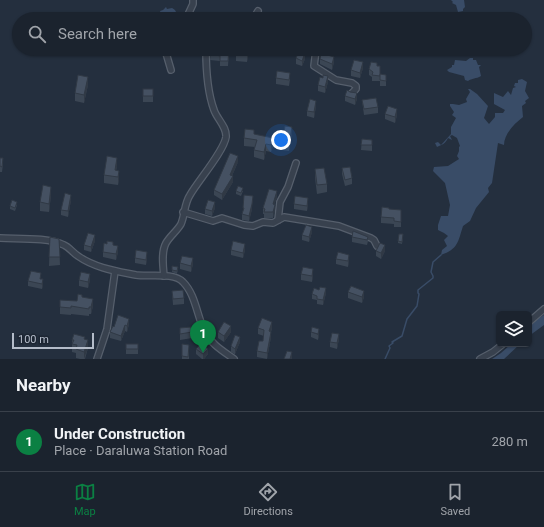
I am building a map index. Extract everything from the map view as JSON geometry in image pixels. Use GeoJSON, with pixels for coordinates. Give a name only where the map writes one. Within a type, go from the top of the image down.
{"type":"FeatureCollection","features":[{"type":"Feature","properties":{"kind":"street"},"geometry":{"type":"LineString","coordinates":[[188,12],[193,4],[193,0]]}},
{"type":"Feature","properties":{"kind":"street"},"geometry":{"type":"LineString","coordinates":[[167,56],[171,70]]}},
{"type":"Feature","properties":{"kind":"street"},"geometry":{"type":"LineString","coordinates":[[164,276],[163,260],[166,243],[178,230],[190,195],[218,153],[226,137],[225,131],[214,109],[208,90],[206,56]]}},
{"type":"Feature","properties":{"kind":"street"},"geometry":{"type":"LineString","coordinates":[[314,56],[314,66],[336,80],[352,83],[356,86],[356,89],[351,94]]}},
{"type":"Feature","properties":{"kind":"street"},"geometry":{"type":"LineString","coordinates":[[278,220],[280,202],[288,187],[296,163]]}},
{"type":"Feature","properties":{"kind":"street"},"geometry":{"type":"LineString","coordinates":[[183,212],[213,220],[222,218],[244,225],[253,226],[263,222],[273,223],[284,217],[339,226],[371,238],[377,246]]}},
{"type":"Feature","properties":{"kind":"street"},"geometry":{"type":"LineString","coordinates":[[0,238],[37,240],[57,243],[64,245],[77,256],[93,265],[139,275],[175,277],[183,282],[192,295],[205,333],[212,343],[234,359]]}},
{"type":"Feature","properties":{"kind":"street"},"geometry":{"type":"LineString","coordinates":[[97,359],[107,329],[115,271]]}},
{"type":"Feature","properties":{"kind":"street"},"geometry":{"type":"LineString","coordinates":[[532,319],[544,309]]}},
{"type":"Feature","properties":{"kind":"street"},"geometry":{"type":"LineString","coordinates":[[480,359],[499,347]]}},
{"type":"Feature","properties":{"kind":"water"},"geometry":{"type":"Polygon","coordinates":[[[451,0],[464,0],[465,7],[463,11],[458,12],[456,5],[452,3],[453,2],[451,0]]]}},
{"type":"Feature","properties":{"kind":"water"},"geometry":{"type":"Polygon","coordinates":[[[166,7],[167,9],[172,8],[176,12],[160,12],[166,7]]]}},
{"type":"Feature","properties":{"kind":"water"},"geometry":{"type":"Polygon","coordinates":[[[470,58],[476,60],[478,65],[481,65],[479,67],[481,76],[468,81],[465,80],[464,76],[449,72],[447,70],[454,65],[455,60],[466,61],[470,58]]]}},
{"type":"Feature","properties":{"kind":"water"},"geometry":{"type":"Polygon","coordinates":[[[522,79],[527,82],[525,91],[529,98],[522,106],[523,117],[508,133],[504,141],[504,145],[498,143],[492,183],[488,188],[489,192],[476,208],[470,221],[463,226],[458,241],[454,247],[447,253],[441,255],[442,250],[447,246],[444,240],[448,236],[438,230],[438,225],[441,216],[448,216],[450,205],[445,183],[433,171],[434,167],[448,166],[459,159],[457,156],[460,146],[457,138],[452,135],[450,136],[452,140],[448,138],[445,143],[442,144],[451,134],[451,127],[456,118],[452,115],[454,112],[450,104],[459,105],[467,102],[466,99],[470,92],[468,89],[470,89],[488,106],[484,118],[489,124],[495,117],[495,113],[503,113],[505,110],[494,104],[494,93],[503,97],[508,91],[511,95],[513,88],[516,87],[514,86],[515,83],[518,83],[518,80],[522,79]]]}},
{"type":"Feature","properties":{"kind":"water"},"geometry":{"type":"Polygon","coordinates":[[[438,142],[441,145],[437,147],[435,143],[438,142]]]}},
{"type":"Feature","properties":{"kind":"water"},"geometry":{"type":"Polygon","coordinates":[[[544,315],[544,325],[532,334],[532,323],[544,315]]]}},
{"type":"Feature","properties":{"kind":"water"},"geometry":{"type":"Polygon","coordinates":[[[508,347],[517,347],[504,359],[492,359],[508,347]]]}},
{"type":"Feature","properties":{"kind":"building"},"geometry":{"type":"Polygon","coordinates":[[[220,56],[228,56],[228,61],[220,61],[220,56]]]}},
{"type":"Feature","properties":{"kind":"building"},"geometry":{"type":"Polygon","coordinates":[[[297,56],[304,56],[302,61],[296,58],[297,56]]]}},
{"type":"Feature","properties":{"kind":"building"},"geometry":{"type":"Polygon","coordinates":[[[320,56],[334,57],[332,64],[320,59],[320,56]]]}},
{"type":"Feature","properties":{"kind":"building"},"geometry":{"type":"Polygon","coordinates":[[[354,60],[363,62],[360,73],[351,70],[354,60]]]}},
{"type":"Feature","properties":{"kind":"building"},"geometry":{"type":"Polygon","coordinates":[[[371,62],[377,63],[377,66],[380,66],[380,76],[372,75],[373,72],[369,69],[371,62]]]}},
{"type":"Feature","properties":{"kind":"building"},"geometry":{"type":"Polygon","coordinates":[[[277,71],[290,73],[289,80],[276,78],[277,71]]]}},
{"type":"Feature","properties":{"kind":"building"},"geometry":{"type":"Polygon","coordinates":[[[380,74],[386,75],[386,81],[380,80],[380,74]]]}},
{"type":"Feature","properties":{"kind":"building"},"geometry":{"type":"Polygon","coordinates":[[[78,75],[88,77],[84,95],[75,93],[78,75]]]}},
{"type":"Feature","properties":{"kind":"building"},"geometry":{"type":"Polygon","coordinates":[[[323,75],[328,76],[325,87],[318,85],[320,77],[323,78],[323,75]]]}},
{"type":"Feature","properties":{"kind":"building"},"geometry":{"type":"Polygon","coordinates":[[[143,89],[153,89],[153,96],[143,96],[143,89]]]}},
{"type":"Feature","properties":{"kind":"building"},"geometry":{"type":"Polygon","coordinates":[[[347,90],[357,93],[355,99],[345,96],[347,90]]]}},
{"type":"Feature","properties":{"kind":"building"},"geometry":{"type":"Polygon","coordinates":[[[376,98],[378,107],[364,109],[362,100],[376,98]]]}},
{"type":"Feature","properties":{"kind":"building"},"geometry":{"type":"Polygon","coordinates":[[[310,99],[316,101],[314,112],[307,111],[310,99]]]}},
{"type":"Feature","properties":{"kind":"building"},"geometry":{"type":"Polygon","coordinates":[[[388,106],[397,109],[395,117],[385,114],[388,106]]]}},
{"type":"Feature","properties":{"kind":"building"},"geometry":{"type":"Polygon","coordinates":[[[285,126],[292,127],[289,145],[282,145],[285,126]]]}},
{"type":"Feature","properties":{"kind":"building"},"geometry":{"type":"Polygon","coordinates":[[[245,129],[254,130],[254,134],[273,138],[271,145],[266,144],[264,152],[254,150],[257,140],[244,138],[245,129]]]}},
{"type":"Feature","properties":{"kind":"building"},"geometry":{"type":"Polygon","coordinates":[[[362,139],[372,140],[372,145],[361,145],[362,139]]]}},
{"type":"Feature","properties":{"kind":"building"},"geometry":{"type":"Polygon","coordinates":[[[230,153],[238,156],[230,175],[233,176],[222,194],[214,190],[230,153]]]}},
{"type":"Feature","properties":{"kind":"building"},"geometry":{"type":"Polygon","coordinates":[[[107,156],[117,158],[115,170],[119,171],[118,177],[104,175],[107,156]]]}},
{"type":"Feature","properties":{"kind":"building"},"geometry":{"type":"Polygon","coordinates":[[[0,158],[3,158],[2,167],[0,166],[0,158]]]}},
{"type":"Feature","properties":{"kind":"building"},"geometry":{"type":"Polygon","coordinates":[[[350,167],[352,178],[345,180],[342,168],[350,167]]]}},
{"type":"Feature","properties":{"kind":"building"},"geometry":{"type":"Polygon","coordinates":[[[324,168],[327,184],[317,185],[315,169],[324,168]]]}},
{"type":"Feature","properties":{"kind":"building"},"geometry":{"type":"Polygon","coordinates":[[[43,185],[51,187],[49,204],[40,202],[43,185]]]}},
{"type":"Feature","properties":{"kind":"building"},"geometry":{"type":"Polygon","coordinates":[[[238,186],[243,188],[241,193],[236,191],[238,186]]]}},
{"type":"Feature","properties":{"kind":"building"},"geometry":{"type":"Polygon","coordinates":[[[269,189],[277,191],[273,204],[275,205],[273,212],[264,212],[265,209],[263,208],[269,189]]]}},
{"type":"Feature","properties":{"kind":"building"},"geometry":{"type":"Polygon","coordinates":[[[65,193],[71,195],[68,211],[61,210],[65,193]]]}},
{"type":"Feature","properties":{"kind":"building"},"geometry":{"type":"Polygon","coordinates":[[[244,195],[253,196],[249,216],[242,214],[244,208],[244,195]]]}},
{"type":"Feature","properties":{"kind":"building"},"geometry":{"type":"Polygon","coordinates":[[[295,196],[308,198],[307,206],[294,204],[295,196]]]}},
{"type":"Feature","properties":{"kind":"building"},"geometry":{"type":"Polygon","coordinates":[[[12,200],[17,202],[15,208],[10,206],[12,200]]]}},
{"type":"Feature","properties":{"kind":"building"},"geometry":{"type":"Polygon","coordinates":[[[208,200],[215,202],[212,211],[205,209],[208,200]]]}},
{"type":"Feature","properties":{"kind":"building"},"geometry":{"type":"Polygon","coordinates":[[[382,207],[401,210],[401,222],[394,221],[394,218],[381,217],[382,207]]]}},
{"type":"Feature","properties":{"kind":"building"},"geometry":{"type":"Polygon","coordinates":[[[306,225],[312,227],[309,237],[302,235],[306,225]]]}},
{"type":"Feature","properties":{"kind":"building"},"geometry":{"type":"Polygon","coordinates":[[[353,231],[368,237],[367,240],[352,237],[353,231]]]}},
{"type":"Feature","properties":{"kind":"building"},"geometry":{"type":"Polygon","coordinates":[[[88,233],[95,235],[91,247],[84,245],[88,233]]]}},
{"type":"Feature","properties":{"kind":"building"},"geometry":{"type":"Polygon","coordinates":[[[399,234],[403,234],[402,242],[398,241],[399,234]]]}},
{"type":"Feature","properties":{"kind":"building"},"geometry":{"type":"Polygon","coordinates":[[[50,237],[59,239],[60,257],[49,257],[50,237]]]}},
{"type":"Feature","properties":{"kind":"building"},"geometry":{"type":"Polygon","coordinates":[[[107,241],[113,242],[113,245],[118,246],[116,254],[103,252],[104,243],[107,244],[107,241]]]}},
{"type":"Feature","properties":{"kind":"building"},"geometry":{"type":"Polygon","coordinates":[[[233,241],[245,244],[243,253],[231,250],[233,241]]]}},
{"type":"Feature","properties":{"kind":"building"},"geometry":{"type":"Polygon","coordinates":[[[380,243],[385,245],[381,253],[376,251],[380,243]]]}},
{"type":"Feature","properties":{"kind":"building"},"geometry":{"type":"Polygon","coordinates":[[[136,250],[147,252],[146,260],[135,258],[136,250]]]}},
{"type":"Feature","properties":{"kind":"building"},"geometry":{"type":"Polygon","coordinates":[[[338,252],[349,255],[348,261],[336,259],[338,252]]]}},
{"type":"Feature","properties":{"kind":"building"},"geometry":{"type":"Polygon","coordinates":[[[182,256],[193,258],[191,266],[180,263],[182,256]]]}},
{"type":"Feature","properties":{"kind":"building"},"geometry":{"type":"Polygon","coordinates":[[[172,266],[178,267],[177,271],[172,270],[172,266]]]}},
{"type":"Feature","properties":{"kind":"building"},"geometry":{"type":"Polygon","coordinates":[[[303,267],[313,269],[312,276],[301,274],[303,267]]]}},
{"type":"Feature","properties":{"kind":"building"},"geometry":{"type":"Polygon","coordinates":[[[31,271],[41,273],[40,279],[43,279],[42,284],[28,281],[31,271]]]}},
{"type":"Feature","properties":{"kind":"building"},"geometry":{"type":"Polygon","coordinates":[[[81,272],[90,274],[88,282],[79,280],[81,272]]]}},
{"type":"Feature","properties":{"kind":"building"},"geometry":{"type":"Polygon","coordinates":[[[351,286],[364,291],[362,297],[348,292],[351,286]]]}},
{"type":"Feature","properties":{"kind":"building"},"geometry":{"type":"Polygon","coordinates":[[[320,287],[326,288],[323,300],[317,299],[317,296],[312,294],[314,288],[319,290],[320,287]]]}},
{"type":"Feature","properties":{"kind":"building"},"geometry":{"type":"Polygon","coordinates":[[[183,290],[184,298],[173,299],[172,291],[183,290]]]}},
{"type":"Feature","properties":{"kind":"building"},"geometry":{"type":"Polygon","coordinates":[[[78,294],[82,295],[82,297],[93,299],[89,309],[71,306],[71,308],[60,307],[60,300],[77,301],[78,294]]]}},
{"type":"Feature","properties":{"kind":"building"},"geometry":{"type":"Polygon","coordinates":[[[118,315],[129,319],[121,336],[110,332],[113,326],[114,327],[118,315]]]}},
{"type":"Feature","properties":{"kind":"building"},"geometry":{"type":"Polygon","coordinates":[[[262,318],[272,322],[269,331],[271,332],[267,353],[257,351],[259,341],[263,341],[264,330],[258,328],[262,318]]]}},
{"type":"Feature","properties":{"kind":"building"},"geometry":{"type":"Polygon","coordinates":[[[224,322],[231,326],[224,336],[218,332],[224,322]]]}},
{"type":"Feature","properties":{"kind":"building"},"geometry":{"type":"Polygon","coordinates":[[[191,327],[192,332],[180,334],[180,328],[191,327]]]}},
{"type":"Feature","properties":{"kind":"building"},"geometry":{"type":"Polygon","coordinates":[[[312,327],[319,329],[318,334],[311,332],[312,327]]]}},
{"type":"Feature","properties":{"kind":"building"},"geometry":{"type":"Polygon","coordinates":[[[332,333],[339,334],[337,343],[330,342],[332,333]]]}},
{"type":"Feature","properties":{"kind":"building"},"geometry":{"type":"Polygon","coordinates":[[[74,334],[85,337],[84,339],[88,340],[84,352],[76,349],[77,345],[72,344],[74,334]]]}},
{"type":"Feature","properties":{"kind":"building"},"geometry":{"type":"Polygon","coordinates":[[[235,335],[240,337],[235,349],[231,346],[235,335]]]}},
{"type":"Feature","properties":{"kind":"building"},"geometry":{"type":"Polygon","coordinates":[[[201,343],[208,349],[203,354],[196,349],[201,343]]]}},
{"type":"Feature","properties":{"kind":"building"},"geometry":{"type":"Polygon","coordinates":[[[126,344],[138,344],[138,349],[126,349],[126,344]]]}},
{"type":"Feature","properties":{"kind":"building"},"geometry":{"type":"Polygon","coordinates":[[[182,344],[189,345],[188,357],[182,356],[182,344]]]}},
{"type":"Feature","properties":{"kind":"building"},"geometry":{"type":"Polygon","coordinates":[[[287,351],[292,352],[290,359],[284,359],[287,351]]]}},
{"type":"Feature","properties":{"kind":"waterway"},"geometry":{"type":"LineString","coordinates":[[385,359],[390,348],[389,346],[393,343],[392,342],[402,336],[407,319],[417,306],[419,294],[418,290],[433,278],[431,272],[433,262],[441,255]]}},
{"type":"Feature","properties":{"kind":"place","name":"Under Construction"},"geometry":{"type":"Point","coordinates":[203,353]}}]}
